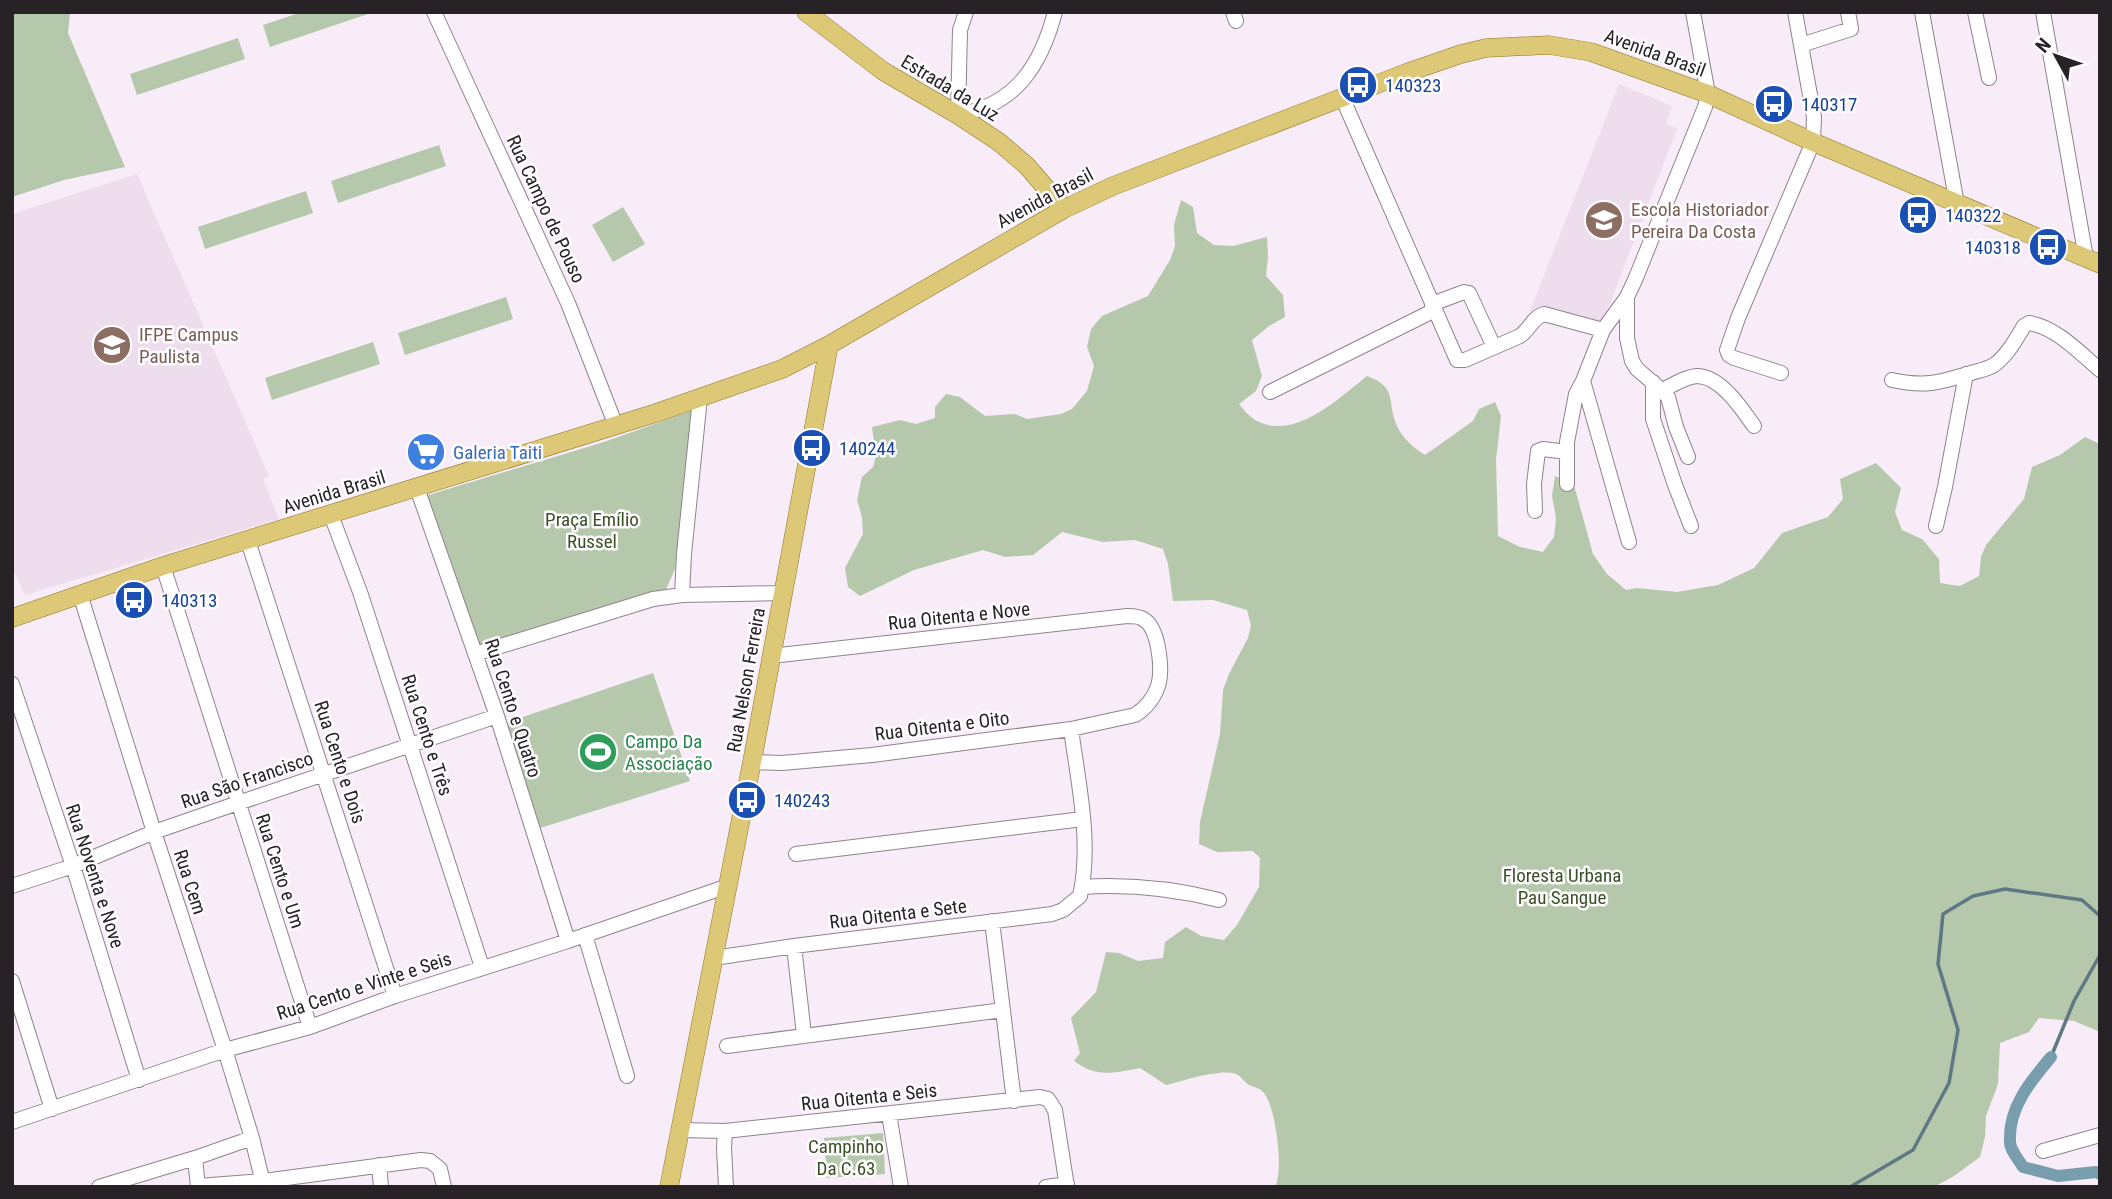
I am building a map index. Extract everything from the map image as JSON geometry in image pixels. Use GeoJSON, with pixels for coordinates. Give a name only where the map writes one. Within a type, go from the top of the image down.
{"type":"FeatureCollection","features":[{"type":"Feature","properties":{"kind":"main road","name":"Estrada da Luz"},"geometry":{"type":"LineString","coordinates":[[806,12],[883,71],[999,142],[1027,166],[1064,209]]}},
{"type":"Feature","properties":{"kind":"main road","name":"Avenida Brasil"},"geometry":{"type":"LineString","coordinates":[[12,618],[163,566],[616,426],[782,369],[829,345],[1064,209],[1113,186],[1342,97],[1461,54],[1486,48],[1549,44],[1591,52],[1707,94],[2093,261]]}},
{"type":"Feature","properties":{"kind":"main road","name":"Rua Nelson Ferreira"},"geometry":{"type":"LineString","coordinates":[[669,1187],[752,762],[829,345]]}},
{"type":"Feature","properties":{"kind":"street","name":"Rua Campo de Pouso"},"geometry":{"type":"LineString","coordinates":[[434,12],[568,303],[616,426]]}},
{"type":"Feature","properties":{"kind":"street"},"geometry":{"type":"LineString","coordinates":[[966,12],[960,30],[958,115],[975,112],[995,103],[1016,88],[1040,57],[1055,12]]}},
{"type":"Feature","properties":{"kind":"street"},"geometry":{"type":"LineString","coordinates":[[1567,484],[1567,452],[1572,405],[1576,394],[1603,330],[1627,297],[1705,107],[1707,94],[1693,12]]}},
{"type":"Feature","properties":{"kind":"street"},"geometry":{"type":"LineString","coordinates":[[1781,373],[1734,358],[1727,350],[1813,142],[1814,117],[1795,12]]}},
{"type":"Feature","properties":{"kind":"street"},"geometry":{"type":"LineString","coordinates":[[1801,45],[1851,29],[1848,12]]}},
{"type":"Feature","properties":{"kind":"street"},"geometry":{"type":"LineString","coordinates":[[1922,12],[1957,204]]}},
{"type":"Feature","properties":{"kind":"street"},"geometry":{"type":"LineString","coordinates":[[1975,12],[1989,78]]}},
{"type":"Feature","properties":{"kind":"street"},"geometry":{"type":"LineString","coordinates":[[2043,12],[2093,261]]}},
{"type":"Feature","properties":{"kind":"street"},"geometry":{"type":"LineString","coordinates":[[1342,97],[1459,361],[1520,336],[1537,316],[1544,314],[1603,330]]}},
{"type":"Feature","properties":{"kind":"street"},"geometry":{"type":"LineString","coordinates":[[1270,392],[1464,292],[1469,293],[1494,347]]}},
{"type":"Feature","properties":{"kind":"street"},"geometry":{"type":"LineString","coordinates":[[1627,297],[1627,338],[1632,361],[1670,403],[1676,428],[1688,457]]}},
{"type":"Feature","properties":{"kind":"street"},"geometry":{"type":"LineString","coordinates":[[1892,380],[1906,383],[1941,383],[1994,365],[2029,323],[2063,340],[2100,370]]}},
{"type":"Feature","properties":{"kind":"street"},"geometry":{"type":"LineString","coordinates":[[1936,526],[1966,374]]}},
{"type":"Feature","properties":{"kind":"street"},"geometry":{"type":"LineString","coordinates":[[1657,386],[1691,377],[1703,377],[1729,394],[1754,426]]}},
{"type":"Feature","properties":{"kind":"street"},"geometry":{"type":"LineString","coordinates":[[1583,381],[1629,542]]}},
{"type":"Feature","properties":{"kind":"street"},"geometry":{"type":"LineString","coordinates":[[1657,386],[1654,419],[1678,495],[1691,526]]}},
{"type":"Feature","properties":{"kind":"street"},"geometry":{"type":"LineString","coordinates":[[682,595],[700,398]]}},
{"type":"Feature","properties":{"kind":"street"},"geometry":{"type":"LineString","coordinates":[[1535,511],[1534,484],[1538,451],[1543,449],[1567,452]]}},
{"type":"Feature","properties":{"kind":"street","name":"Rua Cento e Quatro"},"geometry":{"type":"LineString","coordinates":[[417,488],[497,716],[568,941]]}},
{"type":"Feature","properties":{"kind":"street","name":"Rua Cento e Três"},"geometry":{"type":"LineString","coordinates":[[331,515],[360,592],[482,967]]}},
{"type":"Feature","properties":{"kind":"street","name":"Rua Cento e Dois"},"geometry":{"type":"LineString","coordinates":[[248,541],[395,996]]}},
{"type":"Feature","properties":{"kind":"street","name":"Rua Cento e Um"},"geometry":{"type":"LineString","coordinates":[[163,566],[310,1027]]}},
{"type":"Feature","properties":{"kind":"street"},"geometry":{"type":"LineString","coordinates":[[475,654],[653,599],[682,595],[783,593]]}},
{"type":"Feature","properties":{"kind":"street","name":"Rua Cem"},"geometry":{"type":"LineString","coordinates":[[80,594],[153,832],[225,1050],[264,1184]]}},
{"type":"Feature","properties":{"kind":"street","name":"Rua Oitenta e Nove"},"geometry":{"type":"LineString","coordinates":[[771,656],[1127,616],[1143,619],[1150,624],[1155,632],[1161,668],[1159,685],[1152,700],[1144,710],[1135,715]]}},
{"type":"Feature","properties":{"kind":"street","name":"Rua Noventa e Nove"},"geometry":{"type":"LineString","coordinates":[[12,684],[73,866],[139,1080]]}},
{"type":"Feature","properties":{"kind":"street","name":"Rua Oitenta e Oito"},"geometry":{"type":"LineString","coordinates":[[752,762],[782,763],[872,755],[1071,729],[1135,715]]}},
{"type":"Feature","properties":{"kind":"street","name":"Rua São Francisco"},"geometry":{"type":"LineString","coordinates":[[12,886],[73,866],[153,832],[497,716]]}},
{"type":"Feature","properties":{"kind":"street"},"geometry":{"type":"LineString","coordinates":[[1071,729],[1083,819],[1081,891],[1114,886],[1174,890],[1219,900]]}},
{"type":"Feature","properties":{"kind":"street"},"geometry":{"type":"LineString","coordinates":[[796,855],[1083,819]]}},
{"type":"Feature","properties":{"kind":"street","name":"Rua Cento e Vinte e Seis"},"geometry":{"type":"LineString","coordinates":[[12,1122],[225,1050],[310,1027],[395,996],[728,886]]}},
{"type":"Feature","properties":{"kind":"street","name":"Rua Oitenta e Sete"},"geometry":{"type":"LineString","coordinates":[[714,958],[1052,914],[1063,910],[1081,891]]}},
{"type":"Feature","properties":{"kind":"street"},"geometry":{"type":"LineString","coordinates":[[992,921],[1014,1101]]}},
{"type":"Feature","properties":{"kind":"street"},"geometry":{"type":"LineString","coordinates":[[585,935],[627,1076]]}},
{"type":"Feature","properties":{"kind":"street"},"geometry":{"type":"LineString","coordinates":[[794,946],[804,1035]]}},
{"type":"Feature","properties":{"kind":"street"},"geometry":{"type":"LineString","coordinates":[[12,981],[52,1109]]}},
{"type":"Feature","properties":{"kind":"street"},"geometry":{"type":"LineString","coordinates":[[727,1046],[1003,1010]]}},
{"type":"Feature","properties":{"kind":"street","name":"Rua Oitenta e Seis"},"geometry":{"type":"LineString","coordinates":[[681,1130],[725,1130],[1040,1097],[1048,1099],[1055,1110],[1067,1185]]}},
{"type":"Feature","properties":{"kind":"street"},"geometry":{"type":"LineString","coordinates":[[889,1114],[901,1187]]}},
{"type":"Feature","properties":{"kind":"street"},"geometry":{"type":"LineString","coordinates":[[725,1130],[726,1187]]}},
{"type":"Feature","properties":{"kind":"street"},"geometry":{"type":"LineString","coordinates":[[2043,1151],[2100,1135]]}},
{"type":"Feature","properties":{"kind":"street"},"geometry":{"type":"LineString","coordinates":[[99,1187],[252,1138]]}},
{"type":"Feature","properties":{"kind":"street"},"geometry":{"type":"LineString","coordinates":[[195,1158],[198,1186],[321,1180],[379,1165],[421,1160],[430,1161],[440,1169],[444,1187]]}},
{"type":"Feature","properties":{"kind":"street"},"geometry":{"type":"LineString","coordinates":[[379,1165],[381,1187]]}},
{"type":"Feature","properties":{"kind":"street"},"geometry":{"type":"LineString","coordinates":[[1046,1187],[1067,1185]]}},
{"type":"Feature","properties":{"kind":"shaded area","name":"Escola Historiador Pereira Da Costa"},"geometry":{"type":"Polygon","coordinates":[[[1619,84],[1672,106],[1666,124],[1677,129],[1601,327],[1588,327],[1530,311],[1619,84]]]}},
{"type":"Feature","properties":{"kind":"shaded area","name":"IFPE Campus Paulista"},"geometry":{"type":"Polygon","coordinates":[[[137,174],[269,476],[263,479],[279,519],[25,595],[12,567],[12,214],[137,174]]]}},
{"type":"Feature","properties":{"kind":"green space"},"geometry":{"type":"Polygon","coordinates":[[[12,12],[73,12],[70,14],[68,33],[125,167],[64,180],[12,197],[12,12]]]}},
{"type":"Feature","properties":{"kind":"green space"},"geometry":{"type":"Polygon","coordinates":[[[302,12],[374,12],[270,47],[263,25],[302,12]]]}},
{"type":"Feature","properties":{"kind":"green space"},"geometry":{"type":"Polygon","coordinates":[[[238,38],[245,59],[137,95],[130,74],[238,38]]]}},
{"type":"Feature","properties":{"kind":"green space"},"geometry":{"type":"Polygon","coordinates":[[[439,145],[446,166],[338,203],[331,181],[439,145]]]}},
{"type":"Feature","properties":{"kind":"green space"},"geometry":{"type":"Polygon","coordinates":[[[306,191],[313,213],[205,249],[198,227],[306,191]]]}},
{"type":"Feature","properties":{"kind":"green space","name":"Floresta Urbana Pau Sangue"},"geometry":{"type":"Polygon","coordinates":[[[1181,200],[1193,207],[1197,233],[1214,245],[1233,246],[1267,237],[1266,276],[1283,295],[1285,317],[1252,340],[1262,376],[1256,391],[1239,404],[1251,417],[1270,425],[1285,426],[1300,422],[1329,406],[1367,376],[1388,391],[1399,431],[1425,455],[1473,421],[1479,409],[1495,402],[1501,416],[1496,460],[1498,536],[1520,547],[1543,552],[1554,537],[1556,518],[1552,496],[1555,476],[1574,485],[1593,554],[1607,574],[1626,590],[1637,588],[1677,592],[1718,585],[1754,568],[1782,533],[1828,517],[1843,499],[1840,479],[1876,463],[1901,488],[1895,512],[1902,530],[1922,539],[1939,559],[1940,583],[1960,586],[1979,576],[1981,557],[1986,545],[2024,499],[2032,467],[2060,455],[2085,437],[2100,444],[2100,1032],[2074,1021],[2039,1018],[2029,1032],[2000,1043],[1998,1084],[1986,1116],[1980,1157],[1934,1187],[1275,1187],[1279,1154],[1272,1110],[1262,1091],[1249,1085],[1238,1075],[1211,1074],[1166,1085],[1140,1068],[1098,1072],[1074,1061],[1080,1053],[1071,1018],[1096,992],[1106,952],[1119,953],[1138,961],[1163,958],[1165,942],[1186,927],[1201,936],[1224,940],[1237,925],[1259,887],[1260,858],[1253,851],[1217,852],[1199,844],[1200,822],[1220,734],[1223,690],[1248,638],[1251,625],[1247,610],[1213,600],[1173,601],[1163,549],[1135,540],[1103,542],[1062,532],[1033,555],[1005,557],[983,550],[914,570],[860,596],[848,587],[845,568],[863,534],[857,500],[862,477],[873,467],[876,455],[872,427],[900,420],[916,424],[935,418],[935,407],[946,394],[960,397],[985,416],[1015,414],[1027,419],[1061,414],[1072,409],[1087,391],[1094,366],[1087,347],[1091,329],[1102,316],[1148,296],[1170,260],[1175,246],[1174,225],[1181,200]]]}},
{"type":"Feature","properties":{"kind":"green space"},"geometry":{"type":"Polygon","coordinates":[[[623,207],[645,244],[613,262],[592,225],[623,207]]]}},
{"type":"Feature","properties":{"kind":"green space"},"geometry":{"type":"Polygon","coordinates":[[[506,297],[513,319],[405,355],[398,333],[506,297]]]}},
{"type":"Feature","properties":{"kind":"green space"},"geometry":{"type":"Polygon","coordinates":[[[373,342],[380,364],[272,400],[265,378],[373,342]]]}},
{"type":"Feature","properties":{"kind":"green space","name":"Praça Emílio Russel"},"geometry":{"type":"Polygon","coordinates":[[[697,409],[675,569],[665,592],[478,648],[425,496],[604,442],[697,409]]]}},
{"type":"Feature","properties":{"kind":"green space","name":"Campo Da Associação"},"geometry":{"type":"Polygon","coordinates":[[[653,673],[690,781],[540,828],[505,723],[653,673]]]}},
{"type":"Feature","properties":{"kind":"green space","name":"Campinho Da C.63"},"geometry":{"type":"Polygon","coordinates":[[[883,1133],[885,1174],[827,1178],[824,1138],[883,1133]]]}},
{"type":"Feature","properties":{"kind":"waterway"},"geometry":{"type":"LineString","coordinates":[[1850,1187],[1913,1150],[1949,1083],[1958,1030],[1938,964],[1943,914],[1973,896],[2005,889],[2082,900],[2100,916]]}},
{"type":"Feature","properties":{"kind":"waterway"},"geometry":{"type":"LineString","coordinates":[[2051,1057],[2074,1001],[2100,955]]}},
{"type":"Feature","properties":{"kind":"waterway"},"geometry":{"type":"LineString","coordinates":[[2051,1057],[2028,1086],[2017,1107],[2010,1130],[2011,1148],[2023,1167],[2058,1176],[2096,1172],[2100,1174]]}},
{"type":"Feature","properties":{"kind":"place","name":"140323"},"geometry":{"type":"Point","coordinates":[1358,85]}},
{"type":"Feature","properties":{"kind":"place","name":"140317"},"geometry":{"type":"Point","coordinates":[1774,104]}},
{"type":"Feature","properties":{"kind":"place","name":"140322"},"geometry":{"type":"Point","coordinates":[1918,215]}},
{"type":"Feature","properties":{"kind":"place","name":"Escola Historiador Pereira Da Costa"},"geometry":{"type":"Point","coordinates":[1604,220]}},
{"type":"Feature","properties":{"kind":"place","name":"140318"},"geometry":{"type":"Point","coordinates":[2048,247]}},
{"type":"Feature","properties":{"kind":"place","name":"IFPE Campus Paulista"},"geometry":{"type":"Point","coordinates":[112,345]}},
{"type":"Feature","properties":{"kind":"place","name":"140244"},"geometry":{"type":"Point","coordinates":[812,448]}},
{"type":"Feature","properties":{"kind":"place","name":"Galeria Taiti"},"geometry":{"type":"Point","coordinates":[426,452]}},
{"type":"Feature","properties":{"kind":"place","name":"140313"},"geometry":{"type":"Point","coordinates":[134,600]}},
{"type":"Feature","properties":{"kind":"place","name":"Campo Da Associação"},"geometry":{"type":"Point","coordinates":[598,752]}},
{"type":"Feature","properties":{"kind":"place","name":"140243"},"geometry":{"type":"Point","coordinates":[747,800]}}]}
